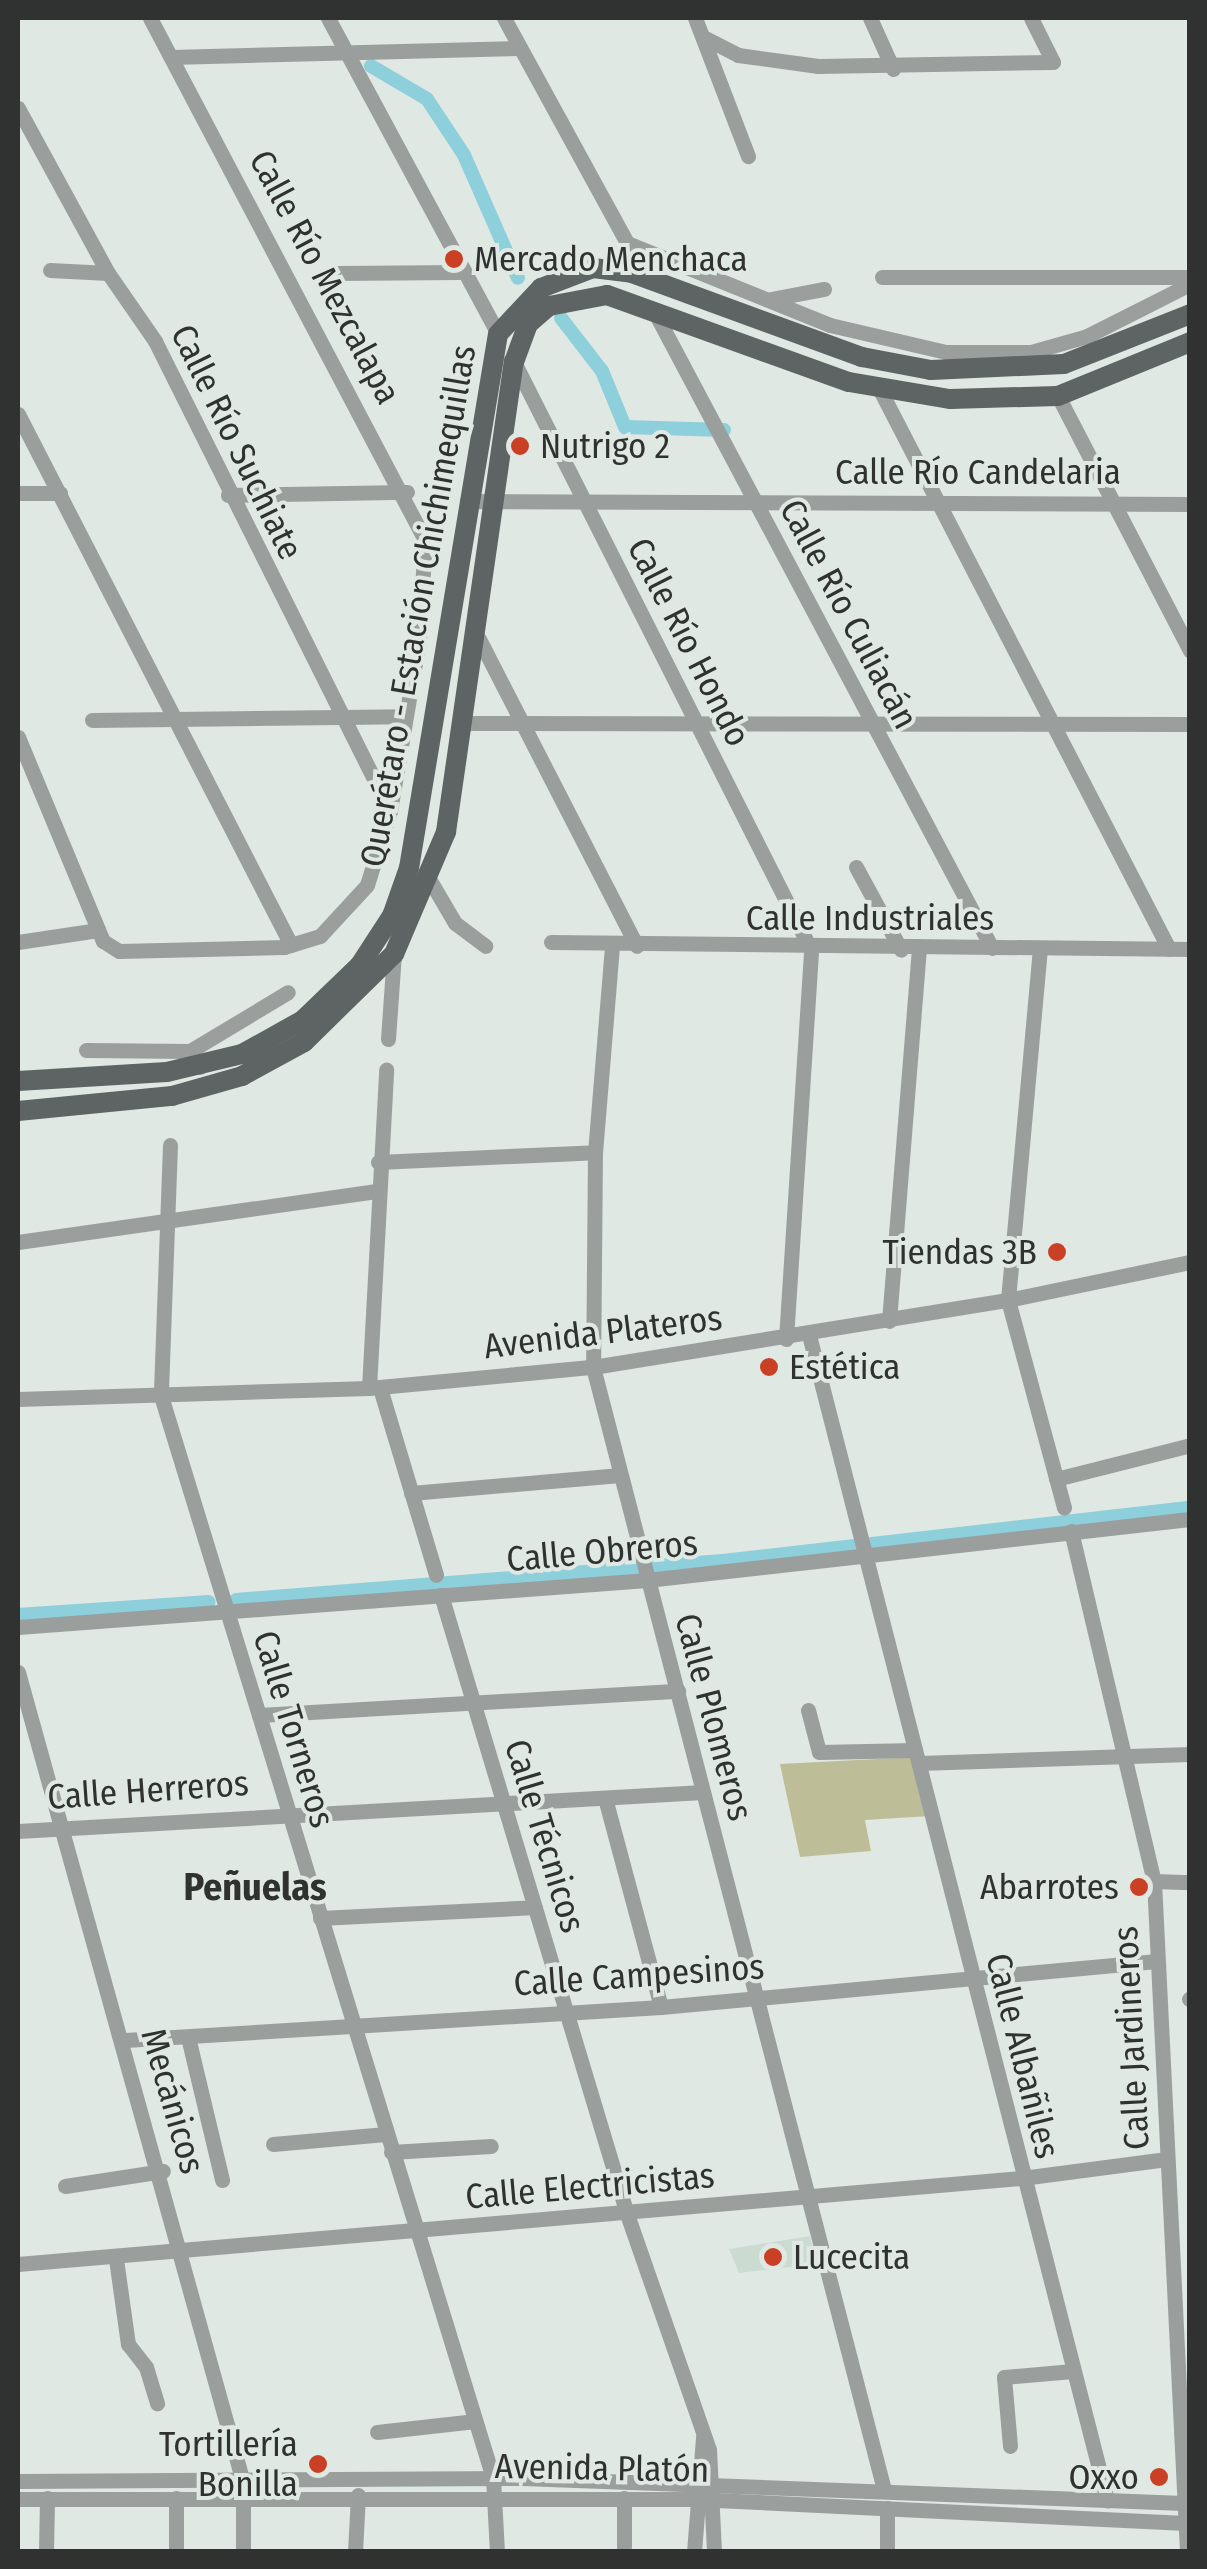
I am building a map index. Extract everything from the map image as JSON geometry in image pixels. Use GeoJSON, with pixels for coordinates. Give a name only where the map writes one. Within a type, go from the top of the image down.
{"type":"FeatureCollection","features":[{"type":"Feature","properties":{"kind":"main road","name":"Querétaro - Estación Chichimequillas"},"geometry":{"type":"LineString","coordinates":[[18,1081],[195,1059],[268,1043],[303,1020],[360,965],[392,916],[408,868],[498,334],[540,288],[606,268],[876,353],[950,361],[1064,364],[1190,314]]}},
{"type":"Feature","properties":{"kind":"main road","name":"Querétaro - Estación Chichimequillas"},"geometry":{"type":"LineString","coordinates":[[18,1111],[172,1096],[242,1076],[304,1042],[394,954],[446,832],[466,722],[514,362],[528,324],[570,296],[606,295],[653,308],[848,382],[964,400],[1058,396],[1190,342]]}},
{"type":"Feature","properties":{"kind":"street","name":"Calle Río Mezcalapa"},"geometry":{"type":"LineString","coordinates":[[150,18],[406,492],[428,562],[390,811],[350,910],[320,936],[291,946]]}},
{"type":"Feature","properties":{"kind":"street"},"geometry":{"type":"LineString","coordinates":[[328,18],[460,272],[498,334]]}},
{"type":"Feature","properties":{"kind":"street"},"geometry":{"type":"LineString","coordinates":[[504,18],[627,243],[771,300],[876,353]]}},
{"type":"Feature","properties":{"kind":"street"},"geometry":{"type":"LineString","coordinates":[[695,18],[748,156]]}},
{"type":"Feature","properties":{"kind":"street"},"geometry":{"type":"LineString","coordinates":[[870,18],[892,69]]}},
{"type":"Feature","properties":{"kind":"street"},"geometry":{"type":"LineString","coordinates":[[703,37],[752,58],[892,69],[1053,62],[1031,18]]}},
{"type":"Feature","properties":{"kind":"street"},"geometry":{"type":"LineString","coordinates":[[171,57],[344,48],[519,48]]}},
{"type":"Feature","properties":{"kind":"street","name":"Calle Río Suchiate"},"geometry":{"type":"LineString","coordinates":[[18,108],[108,273],[155,341],[228,495],[390,811]]}},
{"type":"Feature","properties":{"kind":"street"},"geometry":{"type":"LineString","coordinates":[[50,270],[108,273]]}},
{"type":"Feature","properties":{"kind":"street"},"geometry":{"type":"LineString","coordinates":[[335,273],[460,272]]}},
{"type":"Feature","properties":{"kind":"street"},"geometry":{"type":"LineString","coordinates":[[882,277],[1190,277]]}},
{"type":"Feature","properties":{"kind":"street"},"geometry":{"type":"LineString","coordinates":[[950,361],[1031,352],[1087,336],[1190,284]]}},
{"type":"Feature","properties":{"kind":"street"},"geometry":{"type":"LineString","coordinates":[[771,300],[824,289]]}},
{"type":"Feature","properties":{"kind":"street","name":"Calle Río Culiacán"},"geometry":{"type":"LineString","coordinates":[[653,308],[992,948]]}},
{"type":"Feature","properties":{"kind":"street","name":"Calle Río Hondo"},"geometry":{"type":"LineString","coordinates":[[514,362],[811,950]]}},
{"type":"Feature","properties":{"kind":"street"},"geometry":{"type":"LineString","coordinates":[[880,390],[934,502],[1168,949]]}},
{"type":"Feature","properties":{"kind":"street"},"geometry":{"type":"LineString","coordinates":[[1058,396],[1190,651]]}},
{"type":"Feature","properties":{"kind":"street"},"geometry":{"type":"LineString","coordinates":[[18,414],[179,719],[291,946],[110,948],[98,930],[18,737]]}},
{"type":"Feature","properties":{"kind":"street"},"geometry":{"type":"LineString","coordinates":[[18,494],[60,492]]}},
{"type":"Feature","properties":{"kind":"street"},"geometry":{"type":"LineString","coordinates":[[228,495],[406,492]]}},
{"type":"Feature","properties":{"kind":"street","name":"Calle Río Candelaria"},"geometry":{"type":"LineString","coordinates":[[467,501],[1190,504]]}},
{"type":"Feature","properties":{"kind":"street"},"geometry":{"type":"LineString","coordinates":[[478,639],[637,946]]}},
{"type":"Feature","properties":{"kind":"street"},"geometry":{"type":"LineString","coordinates":[[419,640],[446,644]]}},
{"type":"Feature","properties":{"kind":"street"},"geometry":{"type":"LineString","coordinates":[[92,720],[405,716]]}},
{"type":"Feature","properties":{"kind":"street"},"geometry":{"type":"LineString","coordinates":[[466,722],[1190,724]]}},
{"type":"Feature","properties":{"kind":"street"},"geometry":{"type":"LineString","coordinates":[[856,868],[901,950]]}},
{"type":"Feature","properties":{"kind":"street"},"geometry":{"type":"LineString","coordinates":[[428,877],[455,923],[486,946]]}},
{"type":"Feature","properties":{"kind":"street"},"geometry":{"type":"LineString","coordinates":[[18,942],[98,930]]}},
{"type":"Feature","properties":{"kind":"street","name":"Calle Industriales"},"geometry":{"type":"LineString","coordinates":[[550,942],[811,950],[1190,949]]}},
{"type":"Feature","properties":{"kind":"street","name":"Calle Plomeros"},"geometry":{"type":"LineString","coordinates":[[612,946],[596,1152],[593,1367],[884,2490]]}},
{"type":"Feature","properties":{"kind":"street"},"geometry":{"type":"LineString","coordinates":[[1040,948],[1008,1300],[1064,1508]]}},
{"type":"Feature","properties":{"kind":"street"},"geometry":{"type":"LineString","coordinates":[[786,1339],[811,950]]}},
{"type":"Feature","properties":{"kind":"street"},"geometry":{"type":"LineString","coordinates":[[889,1321],[919,950]]}},
{"type":"Feature","properties":{"kind":"street"},"geometry":{"type":"LineString","coordinates":[[388,1040],[394,954]]}},
{"type":"Feature","properties":{"kind":"street"},"geometry":{"type":"LineString","coordinates":[[86,1050],[195,1059],[288,992]]}},
{"type":"Feature","properties":{"kind":"street"},"geometry":{"type":"LineString","coordinates":[[386,1069],[376,1191],[375,1388],[436,1575]]}},
{"type":"Feature","properties":{"kind":"street","name":"Calle Torneros"},"geometry":{"type":"LineString","coordinates":[[170,1145],[163,1219],[161,1396],[415,2232],[494,2478],[498,2496],[497,2552]]}},
{"type":"Feature","properties":{"kind":"street"},"geometry":{"type":"LineString","coordinates":[[378,1162],[596,1152]]}},
{"type":"Feature","properties":{"kind":"street"},"geometry":{"type":"LineString","coordinates":[[18,1242],[376,1191]]}},
{"type":"Feature","properties":{"kind":"street","name":"Avenida Plateros"},"geometry":{"type":"LineString","coordinates":[[18,1398],[375,1388],[593,1367],[889,1321],[1190,1262]]}},
{"type":"Feature","properties":{"kind":"street","name":"Calle Albañiles"},"geometry":{"type":"LineString","coordinates":[[809,1335],[1022,2178],[1108,2500]]}},
{"type":"Feature","properties":{"kind":"street"},"geometry":{"type":"LineString","coordinates":[[1056,1480],[1190,1445]]}},
{"type":"Feature","properties":{"kind":"street"},"geometry":{"type":"LineString","coordinates":[[411,1494],[620,1474]]}},
{"type":"Feature","properties":{"kind":"street","name":"Calle Obreros"},"geometry":{"type":"LineString","coordinates":[[18,1627],[441,1596],[862,1544],[1190,1519]]}},
{"type":"Feature","properties":{"kind":"street","name":"Calle Jardineros"},"geometry":{"type":"LineString","coordinates":[[1071,1531],[1154,1881],[1186,2552]]}},
{"type":"Feature","properties":{"kind":"street","name":"Calle Técnicos"},"geometry":{"type":"LineString","coordinates":[[441,1596],[627,2214],[703,2437],[715,2483],[714,2552]]}},
{"type":"Feature","properties":{"kind":"street","name":"Mecánicos"},"geometry":{"type":"LineString","coordinates":[[18,1672],[22,1705],[62,1826],[184,2255],[243,2489],[243,2552]]}},
{"type":"Feature","properties":{"kind":"street"},"geometry":{"type":"LineString","coordinates":[[259,1716],[678,1690]]}},
{"type":"Feature","properties":{"kind":"street"},"geometry":{"type":"LineString","coordinates":[[808,1710],[819,1752],[917,1756],[1190,1754]]}},
{"type":"Feature","properties":{"kind":"street","name":"Calle Herreros"},"geometry":{"type":"LineString","coordinates":[[18,1830],[288,1810],[504,1804],[703,1792]]}},
{"type":"Feature","properties":{"kind":"street"},"geometry":{"type":"LineString","coordinates":[[605,1798],[661,2007]]}},
{"type":"Feature","properties":{"kind":"street"},"geometry":{"type":"LineString","coordinates":[[1154,1881],[1190,1882]]}},
{"type":"Feature","properties":{"kind":"street"},"geometry":{"type":"LineString","coordinates":[[320,1918],[535,1907]]}},
{"type":"Feature","properties":{"kind":"street","name":"Calle Campesinos"},"geometry":{"type":"LineString","coordinates":[[124,2040],[661,2007],[1158,1961]]}},
{"type":"Feature","properties":{"kind":"street"},"geometry":{"type":"LineString","coordinates":[[188,2037],[222,2180]]}},
{"type":"Feature","properties":{"kind":"street"},"geometry":{"type":"LineString","coordinates":[[273,2144],[386,2134]]}},
{"type":"Feature","properties":{"kind":"street"},"geometry":{"type":"LineString","coordinates":[[391,2152],[491,2146]]}},
{"type":"Feature","properties":{"kind":"street","name":"Calle Electricistas"},"geometry":{"type":"LineString","coordinates":[[18,2264],[184,2255],[1022,2178],[1168,2158]]}},
{"type":"Feature","properties":{"kind":"street"},"geometry":{"type":"LineString","coordinates":[[65,2186],[162,2172]]}},
{"type":"Feature","properties":{"kind":"street"},"geometry":{"type":"LineString","coordinates":[[116,2259],[128,2344],[146,2366],[157,2403]]}},
{"type":"Feature","properties":{"kind":"street"},"geometry":{"type":"LineString","coordinates":[[1010,2446],[1004,2377],[1074,2371]]}},
{"type":"Feature","properties":{"kind":"street"},"geometry":{"type":"LineString","coordinates":[[376,2432],[476,2421]]}},
{"type":"Feature","properties":{"kind":"street"},"geometry":{"type":"LineString","coordinates":[[694,2552],[696,2482],[703,2437]]}},
{"type":"Feature","properties":{"kind":"street","name":"Avenida Platón"},"geometry":{"type":"LineString","coordinates":[[18,2499],[176,2498],[243,2489],[494,2478],[696,2482],[1184,2504]]}},
{"type":"Feature","properties":{"kind":"street","name":"Avenida Platón"},"geometry":{"type":"LineString","coordinates":[[18,2482],[695,2500],[1185,2523]]}},
{"type":"Feature","properties":{"kind":"street"},"geometry":{"type":"LineString","coordinates":[[356,2552],[358,2494]]}},
{"type":"Feature","properties":{"kind":"street"},"geometry":{"type":"LineString","coordinates":[[46,2552],[47,2498]]}},
{"type":"Feature","properties":{"kind":"street"},"geometry":{"type":"LineString","coordinates":[[176,2498],[176,2552]]}},
{"type":"Feature","properties":{"kind":"street"},"geometry":{"type":"LineString","coordinates":[[624,2498],[624,2546]]}},
{"type":"Feature","properties":{"kind":"street"},"geometry":{"type":"LineString","coordinates":[[887,2508],[887,2552]]}},
{"type":"Feature","properties":{"kind":"shaded area","name":"Lucecita"},"geometry":{"type":"Polygon","coordinates":[[[810,2236],[817,2264],[739,2273],[729,2249],[810,2236]]]}},
{"type":"Feature","properties":{"kind":"green space"},"geometry":{"type":"Polygon","coordinates":[[[916,1757],[931,1816],[865,1820],[871,1851],[800,1857],[780,1764],[916,1757]]]}},
{"type":"Feature","properties":{"kind":"waterway"},"geometry":{"type":"LineString","coordinates":[[371,66],[427,99],[464,155],[518,278]]}},
{"type":"Feature","properties":{"kind":"waterway"},"geometry":{"type":"LineString","coordinates":[[561,318],[602,371],[625,427],[724,430]]}},
{"type":"Feature","properties":{"kind":"waterway"},"geometry":{"type":"LineString","coordinates":[[236,1600],[731,1560],[1190,1508]]}},
{"type":"Feature","properties":{"kind":"waterway"},"geometry":{"type":"LineString","coordinates":[[18,1615],[209,1602]]}},
{"type":"Feature","properties":{"kind":"place","name":"Mercado Menchaca"},"geometry":{"type":"Point","coordinates":[454,259]}},
{"type":"Feature","properties":{"kind":"place","name":"Nutrigo 2"},"geometry":{"type":"Point","coordinates":[520,446]}},
{"type":"Feature","properties":{"kind":"place","name":"Tiendas 3B"},"geometry":{"type":"Point","coordinates":[1057,1252]}},
{"type":"Feature","properties":{"kind":"place","name":"Estética"},"geometry":{"type":"Point","coordinates":[769,1367]}},
{"type":"Feature","properties":{"kind":"place","name":"Abarrotes"},"geometry":{"type":"Point","coordinates":[1139,1887]}},
{"type":"Feature","properties":{"kind":"place","name":"Lucecita"},"geometry":{"type":"Point","coordinates":[773,2257]}},
{"type":"Feature","properties":{"kind":"place","name":"Tortillería Bonilla"},"geometry":{"type":"Point","coordinates":[318,2464]}},
{"type":"Feature","properties":{"kind":"place","name":"Oxxo"},"geometry":{"type":"Point","coordinates":[1159,2477]}},
{"type":"Feature","properties":{"kind":"district","name":"Peñuelas"},"geometry":{"type":"Point","coordinates":[255,1888]}}]}
